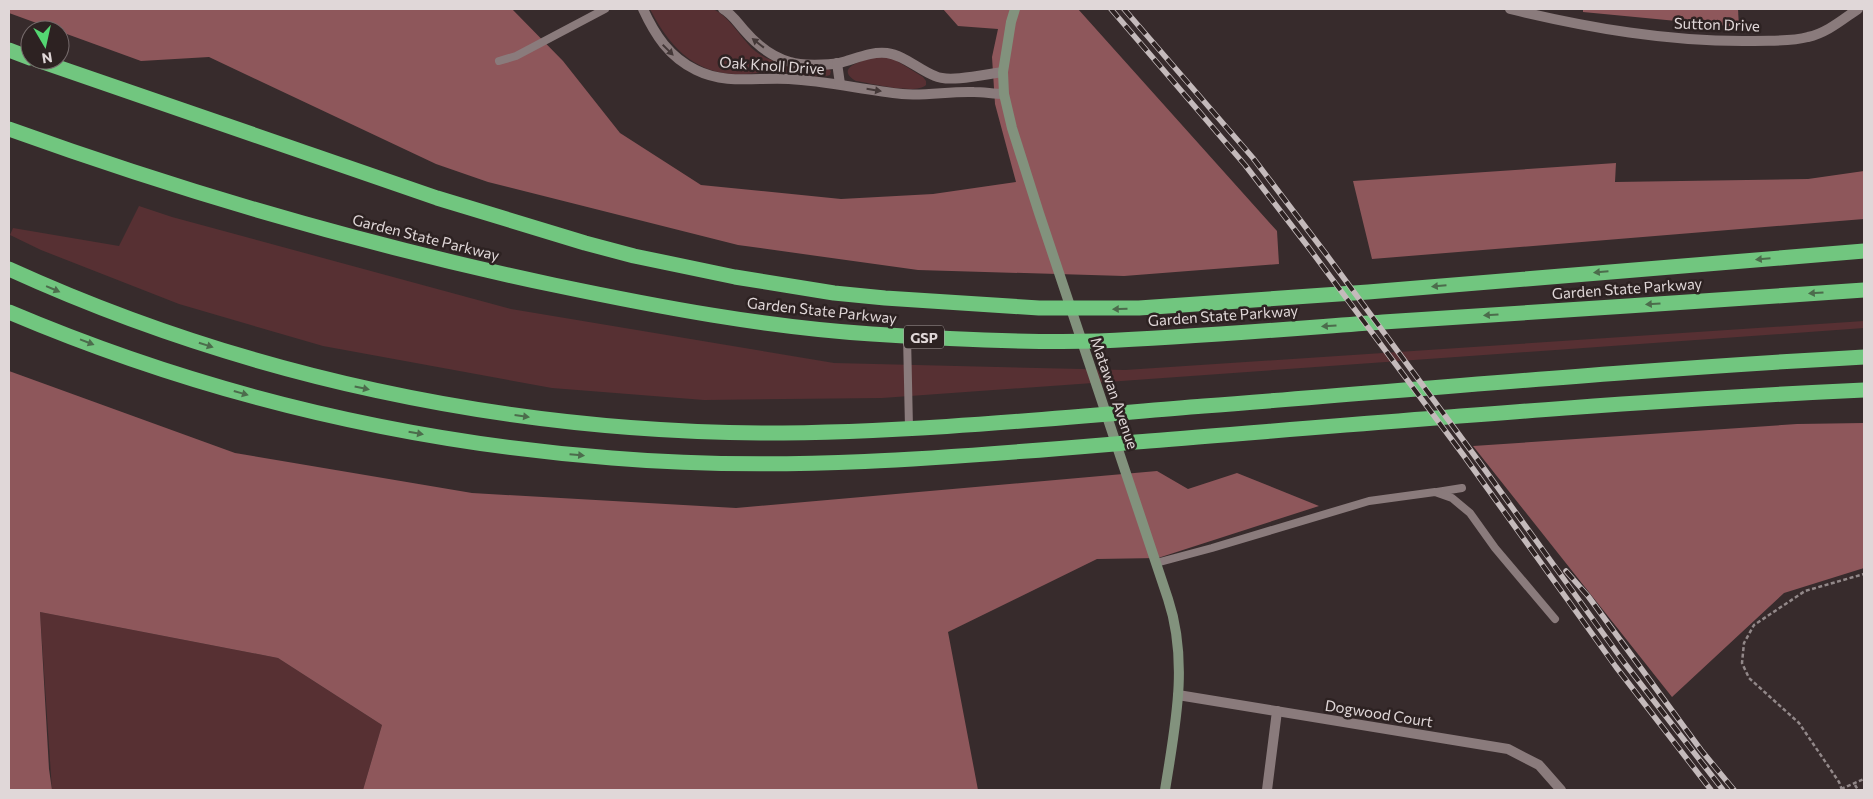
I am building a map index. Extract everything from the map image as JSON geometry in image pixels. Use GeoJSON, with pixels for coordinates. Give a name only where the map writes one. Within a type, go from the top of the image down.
{"type":"FeatureCollection","features":[{"type":"Feature","properties":{"kind":"highway","name":"Garden State Parkway"},"geometry":{"type":"LineString","coordinates":[[66,70],[446,200],[585,243],[634,256],[735,277],[877,298],[1038,308],[1148,308],[1864,251]]}},
{"type":"Feature","properties":{"kind":"highway","name":"Garden State Parkway"},"geometry":{"type":"LineString","coordinates":[[9,129],[164,181],[280,217],[474,268],[622,299],[712,315],[824,330],[1006,340],[1099,341],[1864,290]]}},
{"type":"Feature","properties":{"kind":"highway"},"geometry":{"type":"LineString","coordinates":[[9,269],[85,302],[236,355],[338,382],[440,403],[545,419],[659,429],[792,433],[909,428],[1677,369],[1864,357]]}},
{"type":"Feature","properties":{"kind":"highway"},"geometry":{"type":"LineString","coordinates":[[9,312],[162,370],[310,411],[411,432],[513,448],[665,462],[767,464],[922,459],[1633,403],[1864,390]]}},
{"type":"Feature","properties":{"kind":"street","name":"Oak Knoll Drive"},"geometry":{"type":"LineString","coordinates":[[643,9],[663,45],[673,55],[697,71],[713,76],[738,80],[790,79],[840,84],[903,94],[973,92],[1004,94]]}},
{"type":"Feature","properties":{"kind":"street","name":"Oak Knoll Drive"},"geometry":{"type":"LineString","coordinates":[[722,9],[730,13],[750,37],[774,56],[797,64],[838,63],[872,53],[888,53],[899,56],[938,78],[967,78],[1003,72]]}},
{"type":"Feature","properties":{"kind":"street","name":"Matawan Avenue"},"geometry":{"type":"LineString","coordinates":[[1015,9],[1003,72],[1004,94],[1039,213],[1170,605],[1177,635],[1180,660],[1178,694],[1165,790]]}},
{"type":"Feature","properties":{"kind":"street","name":"Sutton Drive"},"geometry":{"type":"LineString","coordinates":[[1510,9],[1563,22],[1614,31],[1668,38],[1734,41],[1792,40],[1809,37],[1839,22],[1858,9]]}},
{"type":"Feature","properties":{"kind":"street","name":"Oak Knoll Drive"},"geometry":{"type":"LineString","coordinates":[[838,63],[840,84]]}},
{"type":"Feature","properties":{"kind":"street"},"geometry":{"type":"LineString","coordinates":[[937,94],[938,78]]}},
{"type":"Feature","properties":{"kind":"street","name":"Dogwood Court"},"geometry":{"type":"LineString","coordinates":[[1178,694],[1508,749],[1539,765],[1561,790]]}},
{"type":"Feature","properties":{"kind":"street"},"geometry":{"type":"LineString","coordinates":[[1268,790],[1276,711]]}},
{"type":"Feature","properties":{"kind":"lane"},"geometry":{"type":"LineString","coordinates":[[499,61],[516,56],[605,9]]}},
{"type":"Feature","properties":{"kind":"lane"},"geometry":{"type":"LineString","coordinates":[[907,336],[909,428]]}},
{"type":"Feature","properties":{"kind":"lane"},"geometry":{"type":"LineString","coordinates":[[1156,563],[1369,500],[1462,488]]}},
{"type":"Feature","properties":{"kind":"lane"},"geometry":{"type":"LineString","coordinates":[[1435,492],[1452,498],[1470,513],[1495,548],[1555,619]]}},
{"type":"Feature","properties":{"kind":"path"},"geometry":{"type":"LineString","coordinates":[[1864,574],[1805,590],[1754,625],[1747,634],[1742,653],[1742,663],[1749,678],[1799,723],[1839,782],[1842,790],[1864,780]]}},
{"type":"Feature","properties":{"kind":"path"},"geometry":{"type":"LineString","coordinates":[[1855,785],[1858,790]]}},
{"type":"Feature","properties":{"kind":"shaded area"},"geometry":{"type":"Polygon","coordinates":[[[9,9],[512,9],[563,61],[620,133],[701,185],[841,199],[933,194],[1016,182],[995,104],[992,57],[998,29],[958,26],[943,9],[1078,9],[1277,231],[1279,264],[1124,276],[918,270],[738,245],[488,182],[436,164],[209,57],[141,61],[70,35],[70,20],[28,20],[9,13],[9,9]]]}},
{"type":"Feature","properties":{"kind":"shaded area"},"geometry":{"type":"Polygon","coordinates":[[[650,9],[713,9],[732,25],[756,52],[785,64],[827,68],[831,71],[830,75],[815,76],[784,72],[734,74],[706,68],[683,54],[673,44],[650,9]]]}},
{"type":"Feature","properties":{"kind":"shaded area"},"geometry":{"type":"Polygon","coordinates":[[[1583,9],[1738,9],[1739,27],[1583,12],[1583,9]]]}},
{"type":"Feature","properties":{"kind":"shaded area"},"geometry":{"type":"Polygon","coordinates":[[[876,57],[892,58],[923,77],[926,85],[913,89],[892,88],[856,81],[850,76],[849,68],[853,65],[876,57]]]}},
{"type":"Feature","properties":{"kind":"shaded area"},"geometry":{"type":"Polygon","coordinates":[[[1616,163],[1615,182],[1808,179],[1864,171],[1864,219],[1372,259],[1353,181],[1616,163]]]}},
{"type":"Feature","properties":{"kind":"shaded area"},"geometry":{"type":"Polygon","coordinates":[[[139,206],[172,217],[511,309],[834,363],[1125,370],[1864,321],[1864,328],[882,398],[704,400],[552,388],[323,346],[179,304],[41,250],[10,235],[13,228],[119,246],[139,206]]]}},
{"type":"Feature","properties":{"kind":"shaded area"},"geometry":{"type":"Polygon","coordinates":[[[9,371],[235,453],[472,493],[736,508],[1157,471],[1188,489],[1237,473],[1319,506],[1158,558],[1097,559],[948,632],[978,790],[363,790],[382,725],[278,658],[40,612],[49,769],[52,790],[9,790],[9,371]]]}},
{"type":"Feature","properties":{"kind":"shaded area"},"geometry":{"type":"Polygon","coordinates":[[[1864,423],[1864,568],[1784,593],[1672,697],[1473,446],[1797,424],[1864,423]]]}},
{"type":"Feature","properties":{"kind":"shaded area"},"geometry":{"type":"Polygon","coordinates":[[[40,612],[278,658],[382,725],[363,790],[52,790],[40,612]]]}},
{"type":"Feature","properties":{"kind":"railway"},"geometry":{"type":"LineString","coordinates":[[1111,9],[1245,165],[1309,248],[1464,456],[1616,667],[1711,790]]}},
{"type":"Feature","properties":{"kind":"railway"},"geometry":{"type":"LineString","coordinates":[[1124,9],[1253,158],[1480,463],[1623,661],[1723,790]]}},
{"type":"Feature","properties":{"kind":"railway"},"geometry":{"type":"LineString","coordinates":[[1566,571],[1588,596],[1701,750],[1734,790]]}}]}
